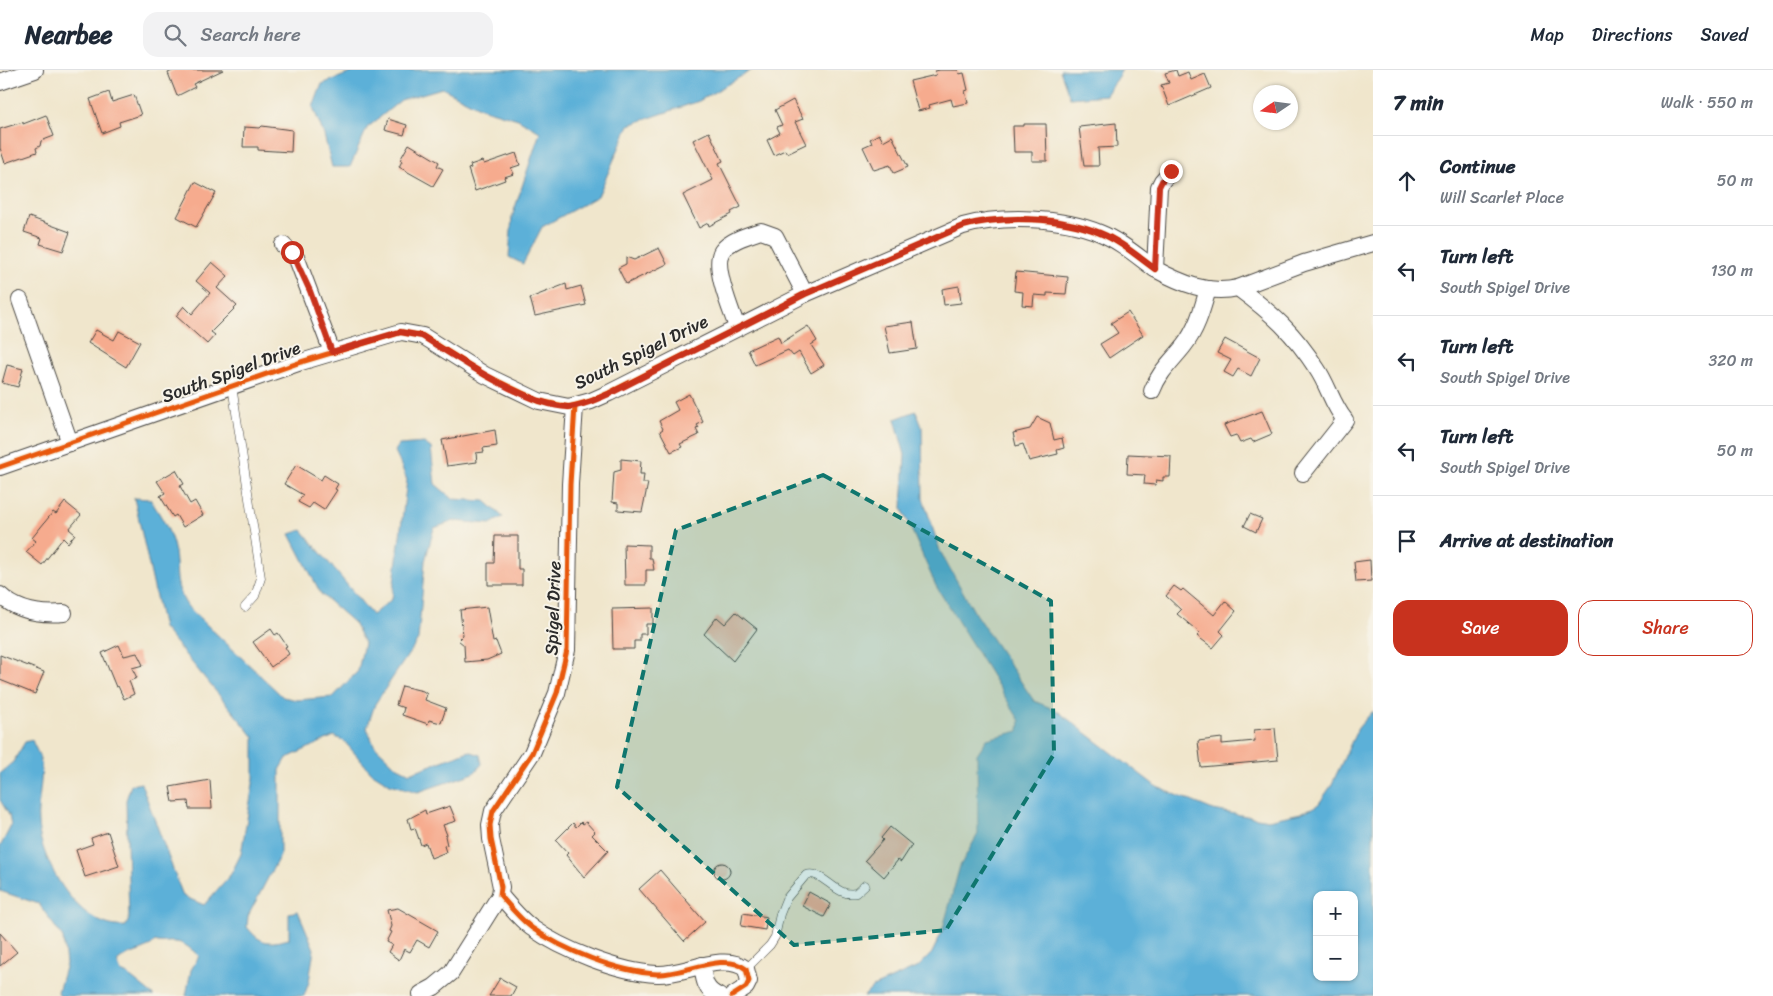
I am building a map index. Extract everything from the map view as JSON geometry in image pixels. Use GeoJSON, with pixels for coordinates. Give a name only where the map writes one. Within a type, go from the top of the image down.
{"type":"FeatureCollection","features":[{"type":"Feature","properties":{"kind":"street"},"geometry":{"type":"LineString","coordinates":[[0,82],[35,70]]}},
{"type":"Feature","properties":{"kind":"street"},"geometry":{"type":"LineString","coordinates":[[1155,269],[1159,187],[1171,171]]}},
{"type":"Feature","properties":{"kind":"street","name":"South Spigel Drive"},"geometry":{"type":"LineString","coordinates":[[0,467],[332,352],[400,332],[412,332],[422,336],[485,375],[539,401],[555,406],[575,406],[609,394],[736,327],[805,294],[963,226],[1002,219],[1080,225],[1117,242],[1155,269],[1177,280],[1217,291],[1238,288],[1304,264],[1373,243]]}},
{"type":"Feature","properties":{"kind":"street"},"geometry":{"type":"LineString","coordinates":[[736,327],[726,296],[719,257],[727,245],[745,236],[761,230],[775,236],[805,294]]}},
{"type":"Feature","properties":{"kind":"street"},"geometry":{"type":"LineString","coordinates":[[283,245],[297,259],[332,352]]}},
{"type":"Feature","properties":{"kind":"street"},"geometry":{"type":"LineString","coordinates":[[1238,288],[1271,313],[1297,340],[1318,370],[1332,401],[1346,420],[1303,473]]}},
{"type":"Feature","properties":{"kind":"street"},"geometry":{"type":"LineString","coordinates":[[1152,391],[1164,368],[1183,347],[1196,328],[1208,289]]}},
{"type":"Feature","properties":{"kind":"street"},"geometry":{"type":"LineString","coordinates":[[20,300],[70,443]]}},
{"type":"Feature","properties":{"kind":"street","name":"Spigel Drive"},"geometry":{"type":"LineString","coordinates":[[500,895],[501,887],[491,839],[490,825],[493,811],[532,753],[557,693],[568,650],[570,484],[575,406]]}},
{"type":"Feature","properties":{"kind":"street"},"geometry":{"type":"LineString","coordinates":[[0,595],[17,606],[32,612],[64,613]]}},
{"type":"Feature","properties":{"kind":"street"},"geometry":{"type":"LineString","coordinates":[[421,994],[434,987],[451,973],[500,895],[531,927],[550,939],[604,962],[658,975],[702,965],[721,963],[740,965],[746,969],[749,981],[746,987],[732,996]]}},
{"type":"Feature","properties":{"kind":"street"},"geometry":{"type":"LineString","coordinates":[[702,965],[706,987],[711,993],[719,996]]}},
{"type":"Feature","properties":{"kind":"lane"},"geometry":{"type":"LineString","coordinates":[[232,386],[261,578],[255,596],[245,607]]}},
{"type":"Feature","properties":{"kind":"lane"},"geometry":{"type":"LineString","coordinates":[[746,969],[770,945],[775,937],[780,914],[786,899],[806,875],[816,874],[842,892],[856,892],[866,885]]}},
{"type":"Feature","properties":{"kind":"highlighted area"},"geometry":{"type":"Polygon","coordinates":[[[823,475],[1051,601],[1054,754],[946,930],[794,945],[617,787],[676,530],[823,475]]]}},
{"type":"Feature","properties":{"kind":"water"},"geometry":{"type":"Polygon","coordinates":[[[358,70],[752,70],[699,101],[629,125],[598,196],[542,227],[523,264],[509,257],[512,217],[540,132],[518,119],[481,108],[442,88],[401,100],[367,128],[350,167],[332,167],[324,135],[313,107],[322,84],[358,70]]]}},
{"type":"Feature","properties":{"kind":"water"},"geometry":{"type":"Polygon","coordinates":[[[1060,70],[1122,70],[1106,95],[1070,98],[1060,70]]]}},
{"type":"Feature","properties":{"kind":"water"},"geometry":{"type":"Polygon","coordinates":[[[916,411],[922,427],[923,498],[940,551],[976,615],[1034,701],[1056,710],[1157,787],[1213,810],[1268,820],[1301,813],[1318,805],[1331,786],[1358,728],[1373,711],[1373,996],[864,996],[873,987],[918,967],[932,953],[942,932],[960,866],[978,834],[977,754],[987,739],[1019,731],[1020,721],[936,586],[902,508],[905,455],[895,419],[916,411]]]}},
{"type":"Feature","properties":{"kind":"water"},"geometry":{"type":"Polygon","coordinates":[[[424,443],[431,448],[435,484],[453,499],[485,501],[503,517],[490,524],[454,521],[434,528],[425,561],[418,640],[375,704],[367,728],[374,745],[396,766],[410,773],[469,751],[480,755],[482,764],[474,773],[418,792],[390,784],[371,772],[344,741],[334,736],[287,758],[280,770],[280,855],[248,916],[247,927],[257,937],[266,942],[289,939],[289,913],[298,911],[314,949],[309,982],[304,996],[186,996],[191,970],[199,956],[182,943],[155,941],[146,948],[121,958],[117,962],[121,972],[128,975],[154,996],[60,996],[58,992],[66,964],[63,938],[39,904],[0,891],[0,847],[11,826],[9,815],[0,800],[0,773],[13,762],[25,742],[32,740],[40,758],[42,773],[38,823],[47,857],[66,891],[79,906],[93,918],[109,925],[126,926],[129,919],[126,800],[131,785],[141,783],[183,896],[204,905],[231,874],[241,854],[254,778],[254,737],[163,628],[134,498],[150,499],[166,526],[175,553],[179,590],[188,607],[283,697],[297,700],[333,697],[358,671],[364,643],[354,623],[321,594],[290,534],[302,530],[372,615],[392,599],[407,480],[395,451],[399,445],[424,443]]]}},
{"type":"Feature","properties":{"kind":"building"},"geometry":{"type":"Polygon","coordinates":[[[174,70],[223,70],[193,84],[195,87],[177,96],[168,73],[174,70]]]}},
{"type":"Feature","properties":{"kind":"building"},"geometry":{"type":"Polygon","coordinates":[[[958,70],[959,74],[964,73],[968,90],[965,91],[968,103],[953,106],[951,99],[929,105],[930,108],[918,111],[910,81],[936,75],[935,71],[958,70]]]}},
{"type":"Feature","properties":{"kind":"building"},"geometry":{"type":"Polygon","coordinates":[[[1176,70],[1178,76],[1188,72],[1191,80],[1205,74],[1211,88],[1169,106],[1161,85],[1169,83],[1165,73],[1176,70]]]}},
{"type":"Feature","properties":{"kind":"building"},"geometry":{"type":"Polygon","coordinates":[[[109,92],[112,102],[134,95],[141,115],[119,122],[120,126],[102,133],[90,99],[109,92]]]}},
{"type":"Feature","properties":{"kind":"building"},"geometry":{"type":"Polygon","coordinates":[[[793,100],[803,119],[795,122],[806,144],[787,153],[785,150],[774,155],[767,140],[780,133],[777,127],[782,125],[775,110],[793,100]]]}},
{"type":"Feature","properties":{"kind":"building"},"geometry":{"type":"Polygon","coordinates":[[[46,115],[54,136],[41,141],[40,146],[36,148],[37,152],[5,163],[0,148],[0,129],[23,122],[23,124],[46,115]]]}},
{"type":"Feature","properties":{"kind":"building"},"geometry":{"type":"Polygon","coordinates":[[[388,119],[407,125],[404,135],[385,130],[388,119]]]}},
{"type":"Feature","properties":{"kind":"building"},"geometry":{"type":"Polygon","coordinates":[[[1116,123],[1117,147],[1098,148],[1099,166],[1084,166],[1079,127],[1116,123]]]}},
{"type":"Feature","properties":{"kind":"building"},"geometry":{"type":"Polygon","coordinates":[[[1024,124],[1046,124],[1047,161],[1032,161],[1032,152],[1014,152],[1013,126],[1024,126],[1024,124]]]}},
{"type":"Feature","properties":{"kind":"building"},"geometry":{"type":"Polygon","coordinates":[[[262,126],[292,130],[291,152],[258,150],[258,147],[243,147],[244,127],[260,128],[262,126]]]}},
{"type":"Feature","properties":{"kind":"building"},"geometry":{"type":"Polygon","coordinates":[[[709,132],[723,161],[719,163],[741,207],[709,226],[708,223],[699,228],[683,195],[713,180],[693,140],[709,132]]]}},
{"type":"Feature","properties":{"kind":"building"},"geometry":{"type":"Polygon","coordinates":[[[879,134],[883,141],[892,136],[908,167],[894,173],[890,165],[874,170],[863,147],[872,143],[870,139],[879,134]]]}},
{"type":"Feature","properties":{"kind":"building"},"geometry":{"type":"Polygon","coordinates":[[[409,144],[439,162],[437,166],[443,169],[433,186],[399,167],[402,161],[400,160],[409,144]]]}},
{"type":"Feature","properties":{"kind":"building"},"geometry":{"type":"Polygon","coordinates":[[[516,153],[520,165],[511,168],[514,174],[504,177],[505,180],[475,191],[468,169],[471,168],[470,165],[482,161],[484,164],[516,153]]]}},
{"type":"Feature","properties":{"kind":"building"},"geometry":{"type":"Polygon","coordinates":[[[195,182],[216,193],[196,227],[177,217],[195,182]]]}},
{"type":"Feature","properties":{"kind":"building"},"geometry":{"type":"Polygon","coordinates":[[[29,217],[70,232],[63,251],[40,244],[42,238],[24,232],[29,217]]]}},
{"type":"Feature","properties":{"kind":"building"},"geometry":{"type":"Polygon","coordinates":[[[659,248],[667,264],[626,284],[618,268],[626,264],[626,257],[634,260],[659,248]]]}},
{"type":"Feature","properties":{"kind":"building"},"geometry":{"type":"Polygon","coordinates":[[[212,262],[228,276],[217,288],[237,306],[211,332],[215,335],[207,344],[176,316],[184,306],[192,314],[210,293],[196,281],[212,262]]]}},
{"type":"Feature","properties":{"kind":"building"},"geometry":{"type":"Polygon","coordinates":[[[1016,272],[1068,277],[1066,294],[1047,293],[1047,296],[1034,295],[1033,306],[1022,305],[1023,292],[1014,291],[1016,272]]]}},
{"type":"Feature","properties":{"kind":"building"},"geometry":{"type":"Polygon","coordinates":[[[566,284],[567,290],[581,286],[586,305],[535,316],[530,298],[566,284]]]}},
{"type":"Feature","properties":{"kind":"building"},"geometry":{"type":"Polygon","coordinates":[[[959,286],[961,303],[944,305],[942,289],[959,286]]]}},
{"type":"Feature","properties":{"kind":"building"},"geometry":{"type":"Polygon","coordinates":[[[1128,312],[1143,335],[1109,358],[1100,344],[1118,333],[1111,323],[1128,312]]]}},
{"type":"Feature","properties":{"kind":"building"},"geometry":{"type":"Polygon","coordinates":[[[913,322],[917,349],[890,353],[884,326],[913,322]]]}},
{"type":"Feature","properties":{"kind":"building"},"geometry":{"type":"Polygon","coordinates":[[[808,326],[817,341],[811,345],[824,365],[811,373],[799,352],[793,356],[788,350],[755,365],[748,350],[778,336],[781,343],[808,326]]]}},
{"type":"Feature","properties":{"kind":"building"},"geometry":{"type":"Polygon","coordinates":[[[96,330],[114,340],[119,331],[140,342],[126,367],[88,343],[96,330]]]}},
{"type":"Feature","properties":{"kind":"building"},"geometry":{"type":"Polygon","coordinates":[[[1225,339],[1260,358],[1251,376],[1238,369],[1233,377],[1224,372],[1231,360],[1217,353],[1225,339]]]}},
{"type":"Feature","properties":{"kind":"building"},"geometry":{"type":"Polygon","coordinates":[[[7,365],[23,369],[18,387],[2,383],[7,365]]]}},
{"type":"Feature","properties":{"kind":"building"},"geometry":{"type":"Polygon","coordinates":[[[689,394],[703,422],[697,425],[699,428],[696,429],[699,435],[680,444],[682,447],[671,452],[660,431],[663,429],[659,421],[678,410],[674,402],[689,394]]]}},
{"type":"Feature","properties":{"kind":"building"},"geometry":{"type":"Polygon","coordinates":[[[1262,411],[1272,434],[1253,442],[1251,439],[1240,443],[1236,435],[1230,437],[1224,425],[1262,411]]]}},
{"type":"Feature","properties":{"kind":"building"},"geometry":{"type":"Polygon","coordinates":[[[1037,417],[1050,423],[1054,440],[1062,438],[1064,448],[1057,450],[1058,454],[1029,461],[1023,444],[1016,446],[1013,433],[1030,429],[1037,417]]]}},
{"type":"Feature","properties":{"kind":"building"},"geometry":{"type":"Polygon","coordinates":[[[495,430],[497,446],[483,448],[484,452],[476,453],[477,462],[447,466],[442,440],[495,430]]]}},
{"type":"Feature","properties":{"kind":"building"},"geometry":{"type":"Polygon","coordinates":[[[1128,454],[1171,456],[1170,477],[1163,477],[1163,481],[1156,480],[1155,485],[1144,484],[1145,475],[1127,474],[1128,454]]]}},
{"type":"Feature","properties":{"kind":"building"},"geometry":{"type":"Polygon","coordinates":[[[621,459],[641,461],[640,474],[644,474],[643,483],[648,483],[642,512],[618,510],[618,503],[612,502],[614,472],[621,470],[621,459]]]}},
{"type":"Feature","properties":{"kind":"building"},"geometry":{"type":"Polygon","coordinates":[[[296,465],[321,480],[324,475],[338,484],[335,489],[337,490],[324,510],[313,503],[309,508],[298,502],[303,495],[284,484],[296,465]]]}},
{"type":"Feature","properties":{"kind":"building"},"geometry":{"type":"Polygon","coordinates":[[[176,470],[184,484],[180,486],[190,504],[195,501],[203,515],[183,527],[176,515],[173,517],[160,496],[165,493],[157,481],[176,470]]]}},
{"type":"Feature","properties":{"kind":"building"},"geometry":{"type":"Polygon","coordinates":[[[65,502],[81,515],[69,529],[75,534],[68,543],[63,538],[42,565],[26,552],[36,541],[32,538],[53,512],[56,514],[65,502]]]}},
{"type":"Feature","properties":{"kind":"building"},"geometry":{"type":"Polygon","coordinates":[[[1250,514],[1262,519],[1256,532],[1244,526],[1250,514]]]}},
{"type":"Feature","properties":{"kind":"building"},"geometry":{"type":"Polygon","coordinates":[[[495,536],[518,536],[518,569],[522,569],[522,585],[488,585],[488,563],[494,563],[495,536]]]}},
{"type":"Feature","properties":{"kind":"building"},"geometry":{"type":"Polygon","coordinates":[[[624,544],[649,545],[649,558],[652,558],[654,570],[646,570],[646,585],[625,585],[624,544]]]}},
{"type":"Feature","properties":{"kind":"building"},"geometry":{"type":"Polygon","coordinates":[[[1370,560],[1371,581],[1356,582],[1354,562],[1370,560]]]}},
{"type":"Feature","properties":{"kind":"building"},"geometry":{"type":"Polygon","coordinates":[[[1174,586],[1181,591],[1183,589],[1214,615],[1225,601],[1236,611],[1220,631],[1224,635],[1213,648],[1197,636],[1200,633],[1177,614],[1181,610],[1166,596],[1174,586]]]}},
{"type":"Feature","properties":{"kind":"building"},"geometry":{"type":"Polygon","coordinates":[[[487,607],[493,642],[496,641],[501,654],[487,660],[465,662],[464,645],[458,640],[463,635],[460,610],[487,607]]]}},
{"type":"Feature","properties":{"kind":"building"},"geometry":{"type":"Polygon","coordinates":[[[653,608],[653,624],[646,624],[646,634],[640,634],[640,641],[634,641],[634,649],[613,649],[612,609],[653,608]]]}},
{"type":"Feature","properties":{"kind":"building"},"geometry":{"type":"Polygon","coordinates":[[[736,612],[757,629],[733,661],[704,634],[717,617],[725,624],[736,612]]]}},
{"type":"Feature","properties":{"kind":"building"},"geometry":{"type":"Polygon","coordinates":[[[271,629],[275,635],[278,633],[287,646],[285,647],[289,654],[271,667],[253,642],[271,629]]]}},
{"type":"Feature","properties":{"kind":"building"},"geometry":{"type":"Polygon","coordinates":[[[119,645],[124,656],[137,653],[143,665],[132,668],[137,678],[129,681],[134,694],[124,699],[118,686],[116,687],[102,653],[119,645]]]}},
{"type":"Feature","properties":{"kind":"building"},"geometry":{"type":"Polygon","coordinates":[[[0,655],[44,672],[35,694],[0,680],[0,655]]]}},
{"type":"Feature","properties":{"kind":"building"},"geometry":{"type":"Polygon","coordinates":[[[402,686],[423,691],[427,694],[425,700],[446,708],[441,723],[429,720],[428,724],[402,715],[404,708],[396,705],[402,686]]]}},
{"type":"Feature","properties":{"kind":"building"},"geometry":{"type":"Polygon","coordinates":[[[1275,728],[1278,760],[1201,767],[1198,741],[1222,738],[1222,744],[1255,741],[1254,730],[1275,728]]]}},
{"type":"Feature","properties":{"kind":"building"},"geometry":{"type":"Polygon","coordinates":[[[210,780],[212,809],[189,809],[188,801],[173,802],[170,787],[210,780]]]}},
{"type":"Feature","properties":{"kind":"building"},"geometry":{"type":"Polygon","coordinates":[[[450,806],[456,821],[443,825],[447,835],[445,836],[447,845],[444,846],[446,852],[431,858],[426,843],[421,845],[415,828],[411,829],[408,819],[425,810],[426,814],[450,806]]]}},
{"type":"Feature","properties":{"kind":"building"},"geometry":{"type":"Polygon","coordinates":[[[581,822],[583,824],[586,822],[595,832],[592,835],[608,851],[584,877],[566,855],[568,853],[556,840],[573,823],[576,827],[581,822]]]}},
{"type":"Feature","properties":{"kind":"building"},"geometry":{"type":"Polygon","coordinates":[[[890,827],[912,845],[901,862],[898,860],[884,877],[865,860],[883,840],[881,838],[890,827]]]}},
{"type":"Feature","properties":{"kind":"building"},"geometry":{"type":"Polygon","coordinates":[[[108,832],[119,866],[85,877],[76,850],[93,844],[91,838],[108,832]]]}},
{"type":"Feature","properties":{"kind":"building"},"geometry":{"type":"Polygon","coordinates":[[[722,863],[730,871],[722,879],[714,871],[722,863]]]}},
{"type":"Feature","properties":{"kind":"building"},"geometry":{"type":"Polygon","coordinates":[[[660,870],[705,922],[684,941],[639,889],[660,870]]]}},
{"type":"Feature","properties":{"kind":"building"},"geometry":{"type":"Polygon","coordinates":[[[809,892],[831,904],[824,917],[802,906],[809,892]]]}},
{"type":"Feature","properties":{"kind":"building"},"geometry":{"type":"Polygon","coordinates":[[[398,908],[438,931],[429,947],[417,940],[410,952],[404,949],[399,960],[388,952],[392,945],[386,942],[391,932],[389,931],[391,926],[387,910],[398,908]]]}},
{"type":"Feature","properties":{"kind":"building"},"geometry":{"type":"Polygon","coordinates":[[[743,913],[767,917],[765,930],[741,926],[743,913]]]}},
{"type":"Feature","properties":{"kind":"building"},"geometry":{"type":"Polygon","coordinates":[[[0,933],[17,952],[0,966],[0,933]]]}},
{"type":"Feature","properties":{"kind":"building"},"geometry":{"type":"Polygon","coordinates":[[[500,978],[516,987],[511,996],[489,996],[500,978]]]}},
{"type":"Feature","properties":{"kind":"cycle path"},"geometry":{"type":"LineString","coordinates":[[0,467],[301,362],[401,332],[423,336],[485,375],[539,401],[569,407],[591,401],[609,393],[805,294],[963,226],[979,222],[1032,219],[1085,228],[1114,240],[1155,269]]}},
{"type":"Feature","properties":{"kind":"cycle path"},"geometry":{"type":"LineString","coordinates":[[575,406],[570,484],[567,650],[557,693],[532,753],[493,811],[490,825],[491,839],[501,887],[500,895],[523,921],[545,936],[591,959],[625,969],[667,974],[714,963],[726,962],[737,964],[746,969],[749,981],[746,987],[732,996]]}},
{"type":"Feature","properties":{"kind":"route"},"geometry":{"type":"LineString","coordinates":[[292,252],[297,259],[310,291],[332,352],[400,332],[412,332],[422,336],[485,375],[539,401],[555,406],[569,407],[609,394],[736,327],[805,294],[902,254],[963,226],[980,221],[1002,219],[1080,225],[1117,242],[1155,269],[1159,187],[1171,171]]}}]}
